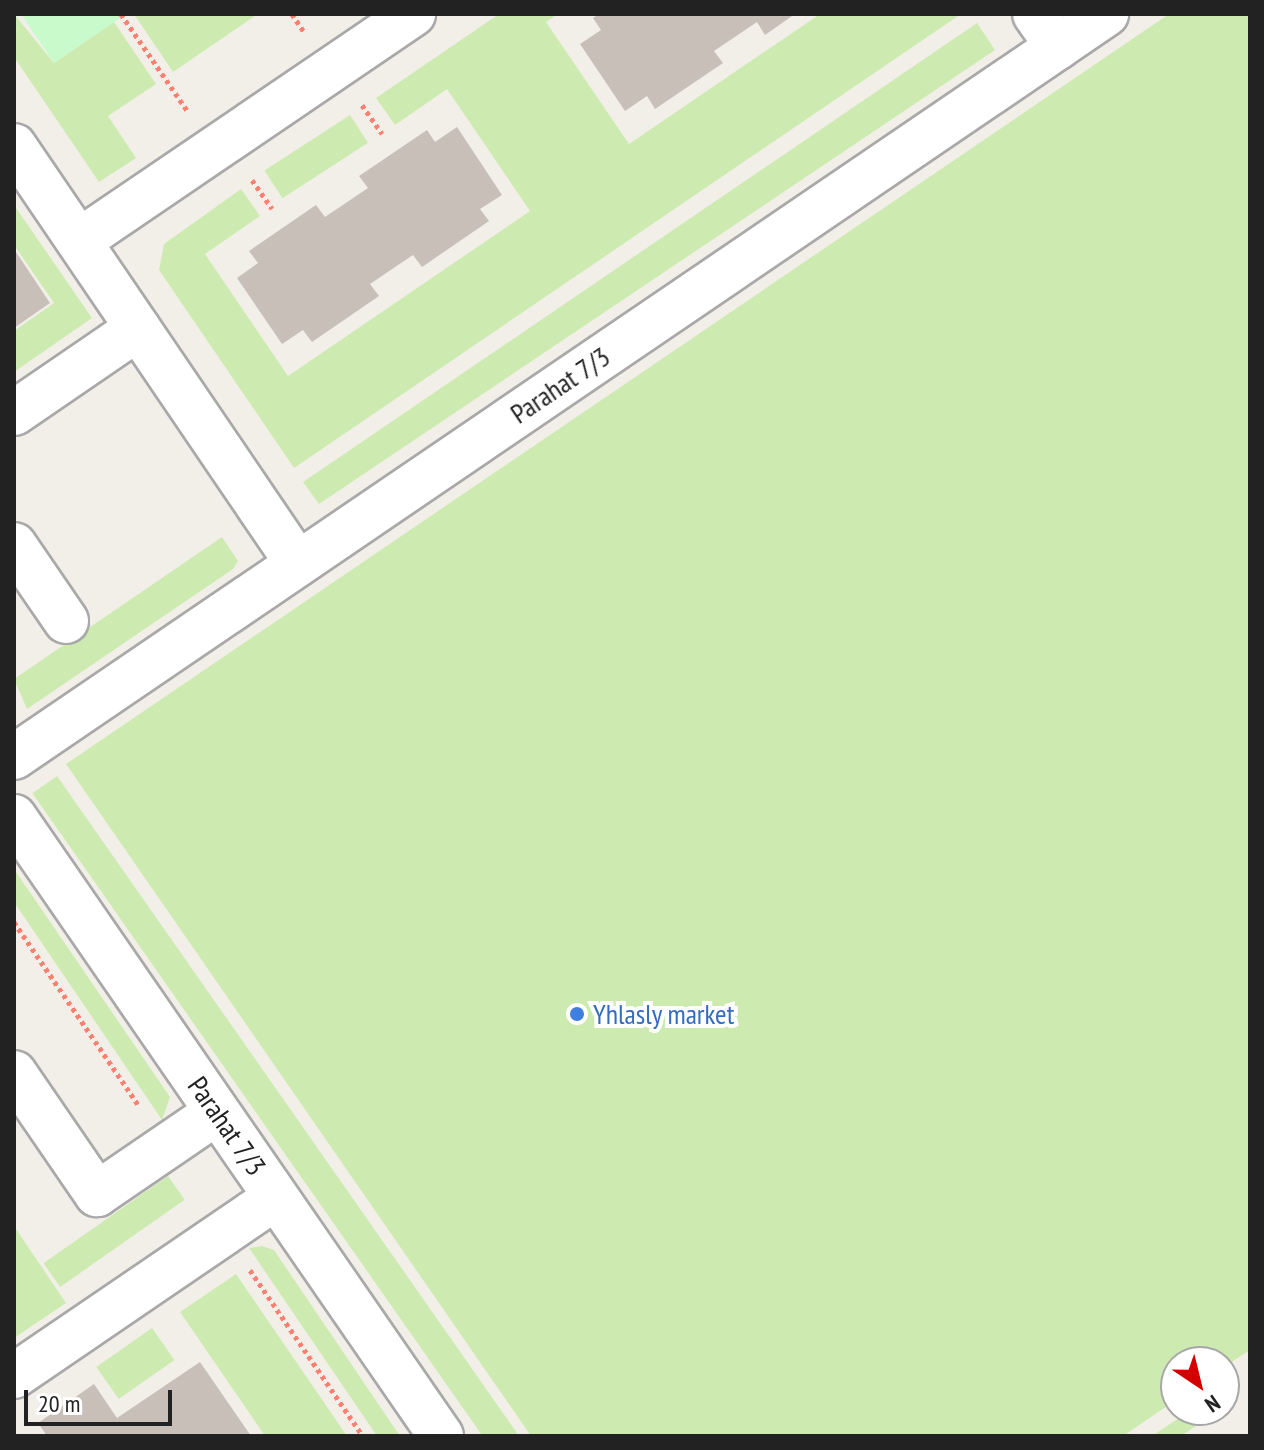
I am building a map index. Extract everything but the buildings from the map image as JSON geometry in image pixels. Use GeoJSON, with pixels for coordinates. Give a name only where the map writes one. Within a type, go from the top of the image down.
{"type":"FeatureCollection","features":[{"type":"Feature","properties":{"kind":"street"},"geometry":{"type":"LineString","coordinates":[[79,241],[413,14]]}},
{"type":"Feature","properties":{"kind":"street","name":"Parahat 7/3"},"geometry":{"type":"LineString","coordinates":[[14,757],[298,564],[1046,30],[1106,14]]}},
{"type":"Feature","properties":{"kind":"street"},"geometry":{"type":"LineString","coordinates":[[14,146],[298,564]]}},
{"type":"Feature","properties":{"kind":"street"},"geometry":{"type":"LineString","coordinates":[[14,413],[138,328]]}},
{"type":"Feature","properties":{"kind":"street"},"geometry":{"type":"LineString","coordinates":[[14,545],[66,621]]}},
{"type":"Feature","properties":{"kind":"street","name":"Parahat 7/3"},"geometry":{"type":"LineString","coordinates":[[14,817],[441,1436]]}},
{"type":"Feature","properties":{"kind":"street"},"geometry":{"type":"LineString","coordinates":[[14,1073],[97,1194],[217,1112]]}},
{"type":"Feature","properties":{"kind":"street"},"geometry":{"type":"LineString","coordinates":[[14,1376],[276,1197]]}},
{"type":"Feature","properties":{"kind":"path"},"geometry":{"type":"LineString","coordinates":[[121,14],[165,78]]}},
{"type":"Feature","properties":{"kind":"path"},"geometry":{"type":"LineString","coordinates":[[358,100],[382,134]]}},
{"type":"Feature","properties":{"kind":"path"},"geometry":{"type":"LineString","coordinates":[[248,174],[272,209]]}},
{"type":"Feature","properties":{"kind":"path"},"geometry":{"type":"LineString","coordinates":[[14,922],[144,1114]]}},
{"type":"Feature","properties":{"kind":"path"},"geometry":{"type":"LineString","coordinates":[[246,1265],[363,1436]]}},
{"type":"Feature","properties":{"kind":"green space"},"geometry":{"type":"Polygon","coordinates":[[[14,14],[54,63],[114,22],[156,84],[108,116],[136,158],[99,182],[14,57],[14,14]]]}},
{"type":"Feature","properties":{"kind":"green space"},"geometry":{"type":"Polygon","coordinates":[[[21,14],[126,14],[54,63],[21,14]]]}},
{"type":"Feature","properties":{"kind":"green space"},"geometry":{"type":"Polygon","coordinates":[[[134,14],[258,14],[173,72],[134,14]]]}},
{"type":"Feature","properties":{"kind":"green space"},"geometry":{"type":"Polygon","coordinates":[[[499,14],[558,14],[546,22],[629,144],[820,14],[961,14],[294,468],[159,270],[164,244],[241,189],[260,216],[205,254],[288,376],[530,211],[447,89],[395,125],[376,98],[499,14]]]}},
{"type":"Feature","properties":{"kind":"green space"},"geometry":{"type":"Polygon","coordinates":[[[1169,14],[1250,14],[1250,1350],[1240,1357],[1240,1346],[1160,1346],[1160,1411],[1123,1436],[531,1436],[66,764],[1169,14]]]}},
{"type":"Feature","properties":{"kind":"green space"},"geometry":{"type":"Polygon","coordinates":[[[977,23],[995,50],[319,504],[303,482],[977,23]]]}},
{"type":"Feature","properties":{"kind":"green space"},"geometry":{"type":"Polygon","coordinates":[[[350,115],[368,143],[282,198],[264,171],[350,115]]]}},
{"type":"Feature","properties":{"kind":"green space"},"geometry":{"type":"Polygon","coordinates":[[[14,205],[92,318],[14,372],[14,331],[54,303],[14,245],[14,205]]]}},
{"type":"Feature","properties":{"kind":"green space"},"geometry":{"type":"Polygon","coordinates":[[[222,537],[238,561],[233,569],[27,709],[14,679],[222,537]]]}},
{"type":"Feature","properties":{"kind":"green space"},"geometry":{"type":"Polygon","coordinates":[[[57,776],[517,1433],[513,1436],[483,1436],[32,793],[57,776]]]}},
{"type":"Feature","properties":{"kind":"green space"},"geometry":{"type":"Polygon","coordinates":[[[14,869],[170,1097],[162,1120],[14,902],[14,869]]]}},
{"type":"Feature","properties":{"kind":"green space"},"geometry":{"type":"Polygon","coordinates":[[[168,1176],[185,1200],[60,1287],[43,1263],[168,1176]]]}},
{"type":"Feature","properties":{"kind":"green space"},"geometry":{"type":"Polygon","coordinates":[[[14,1226],[66,1303],[14,1338],[14,1226]]]}},
{"type":"Feature","properties":{"kind":"green space"},"geometry":{"type":"Polygon","coordinates":[[[262,1246],[274,1250],[400,1436],[377,1436],[249,1248],[262,1246]]]}},
{"type":"Feature","properties":{"kind":"green space"},"geometry":{"type":"Polygon","coordinates":[[[236,1274],[347,1436],[265,1436],[180,1312],[236,1274]]]}},
{"type":"Feature","properties":{"kind":"green space"},"geometry":{"type":"Polygon","coordinates":[[[152,1328],[174,1360],[119,1399],[96,1367],[152,1328]]]}},
{"type":"Feature","properties":{"kind":"green space"},"geometry":{"type":"Polygon","coordinates":[[[1167,1426],[1196,1426],[1181,1436],[1152,1436],[1167,1426]]]}},
{"type":"Feature","properties":{"kind":"place","name":"Yhlasly market"},"geometry":{"type":"Point","coordinates":[577,1014]}}]}
